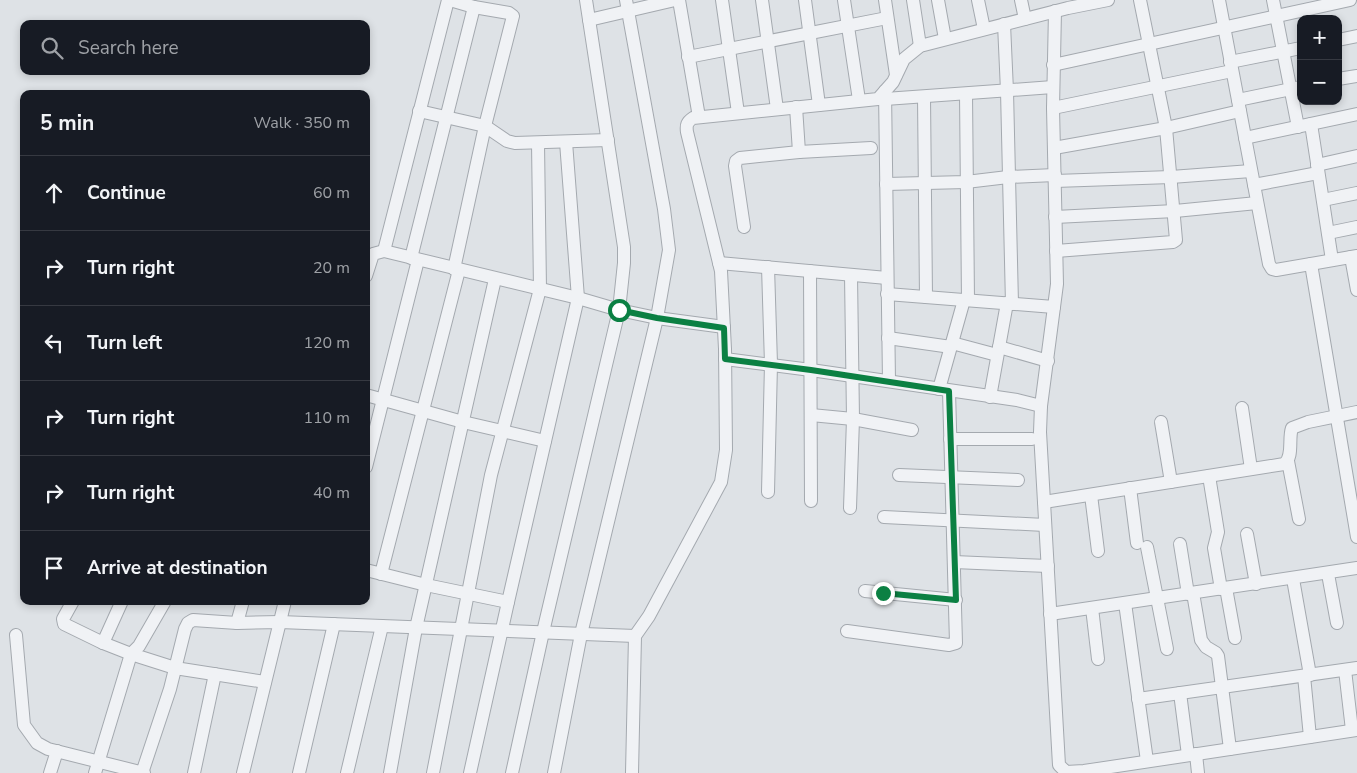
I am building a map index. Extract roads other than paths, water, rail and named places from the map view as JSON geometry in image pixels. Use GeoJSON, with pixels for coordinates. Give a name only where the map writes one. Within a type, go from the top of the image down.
{"type":"FeatureCollection","features":[{"type":"Feature","properties":{"kind":"street"},"geometry":{"type":"LineString","coordinates":[[381,574],[457,269],[485,126],[513,16],[509,13],[474,7],[449,0],[384,251]]}},
{"type":"Feature","properties":{"kind":"street"},"geometry":{"type":"LineString","coordinates":[[512,773],[542,632],[619,310],[624,263],[624,248],[586,0]]}},
{"type":"Feature","properties":{"kind":"street"},"geometry":{"type":"LineString","coordinates":[[589,20],[627,5],[677,0],[699,117]]}},
{"type":"Feature","properties":{"kind":"street"},"geometry":{"type":"LineString","coordinates":[[722,0],[738,113]]}},
{"type":"Feature","properties":{"kind":"street"},"geometry":{"type":"LineString","coordinates":[[762,0],[777,109]]}},
{"type":"Feature","properties":{"kind":"street"},"geometry":{"type":"LineString","coordinates":[[805,0],[819,105]]}},
{"type":"Feature","properties":{"kind":"street"},"geometry":{"type":"LineString","coordinates":[[844,0],[859,100]]}},
{"type":"Feature","properties":{"kind":"street"},"geometry":{"type":"LineString","coordinates":[[885,0],[896,75]]}},
{"type":"Feature","properties":{"kind":"street"},"geometry":{"type":"LineString","coordinates":[[913,0],[920,46]]}},
{"type":"Feature","properties":{"kind":"street"},"geometry":{"type":"LineString","coordinates":[[938,0],[945,39]]}},
{"type":"Feature","properties":{"kind":"street"},"geometry":{"type":"LineString","coordinates":[[978,0],[984,29]]}},
{"type":"Feature","properties":{"kind":"street"},"geometry":{"type":"LineString","coordinates":[[1021,0],[1025,19]]}},
{"type":"Feature","properties":{"kind":"street"},"geometry":{"type":"LineString","coordinates":[[632,773],[636,636],[721,482],[726,450],[724,328],[719,263],[686,126],[688,121],[699,117],[878,99],[885,95],[904,59],[920,46],[1055,11],[1067,4],[1108,0]]}},
{"type":"Feature","properties":{"kind":"street"},"geometry":{"type":"LineString","coordinates":[[1056,251],[1173,242],[1176,240],[1166,128],[1140,0]]}},
{"type":"Feature","properties":{"kind":"street"},"geometry":{"type":"LineString","coordinates":[[1219,0],[1269,264],[1272,269],[1276,270],[1354,256],[1357,290]]}},
{"type":"Feature","properties":{"kind":"street"},"geometry":{"type":"LineString","coordinates":[[1273,0],[1283,51],[1296,88],[1298,127]]}},
{"type":"Feature","properties":{"kind":"street"},"geometry":{"type":"LineString","coordinates":[[1053,65],[1350,0]]}},
{"type":"Feature","properties":{"kind":"street"},"geometry":{"type":"LineString","coordinates":[[554,773],[581,634],[657,318],[669,250],[664,209],[627,5]]}},
{"type":"Feature","properties":{"kind":"street"},"geometry":{"type":"LineString","coordinates":[[370,451],[474,7]]}},
{"type":"Feature","properties":{"kind":"street"},"geometry":{"type":"LineString","coordinates":[[1055,11],[1053,108],[1057,284],[1041,406],[1040,432],[1059,765],[1065,772],[1084,771],[1355,730],[1351,669],[1138,699]]}},
{"type":"Feature","properties":{"kind":"street"},"geometry":{"type":"LineString","coordinates":[[688,57],[887,18]]}},
{"type":"Feature","properties":{"kind":"street"},"geometry":{"type":"LineString","coordinates":[[990,396],[1009,303],[1007,91],[1004,24]]}},
{"type":"Feature","properties":{"kind":"street"},"geometry":{"type":"LineString","coordinates":[[1342,39],[1357,36]]}},
{"type":"Feature","properties":{"kind":"street"},"geometry":{"type":"LineString","coordinates":[[1053,108],[1157,86],[1297,49]]}},
{"type":"Feature","properties":{"kind":"street"},"geometry":{"type":"LineString","coordinates":[[1342,78],[1357,76]]}},
{"type":"Feature","properties":{"kind":"street"},"geometry":{"type":"LineString","coordinates":[[885,95],[924,97],[1053,87]]}},
{"type":"Feature","properties":{"kind":"street"},"geometry":{"type":"LineString","coordinates":[[1054,148],[1166,128],[1296,88]]}},
{"type":"Feature","properties":{"kind":"street"},"geometry":{"type":"LineString","coordinates":[[847,631],[954,645],[957,640],[950,439],[944,390],[952,345],[966,300],[966,94]]}},
{"type":"Feature","properties":{"kind":"street"},"geometry":{"type":"LineString","coordinates":[[885,95],[889,381]]}},
{"type":"Feature","properties":{"kind":"street"},"geometry":{"type":"LineString","coordinates":[[924,97],[926,297]]}},
{"type":"Feature","properties":{"kind":"street"},"geometry":{"type":"LineString","coordinates":[[796,107],[799,152]]}},
{"type":"Feature","properties":{"kind":"street"},"geometry":{"type":"LineString","coordinates":[[419,111],[485,126],[510,142],[538,143],[608,140]]}},
{"type":"Feature","properties":{"kind":"street"},"geometry":{"type":"LineString","coordinates":[[1245,138],[1357,114]]}},
{"type":"Feature","properties":{"kind":"street"},"geometry":{"type":"LineString","coordinates":[[1311,124],[1332,260]]}},
{"type":"Feature","properties":{"kind":"street"},"geometry":{"type":"LineString","coordinates":[[470,773],[578,298],[566,142]]}},
{"type":"Feature","properties":{"kind":"street"},"geometry":{"type":"LineString","coordinates":[[433,773],[491,475],[540,290],[538,143]]}},
{"type":"Feature","properties":{"kind":"street"},"geometry":{"type":"LineString","coordinates":[[744,227],[735,166],[736,161],[740,158],[799,152],[872,148]]}},
{"type":"Feature","properties":{"kind":"street"},"geometry":{"type":"LineString","coordinates":[[1254,186],[1357,156]]}},
{"type":"Feature","properties":{"kind":"street"},"geometry":{"type":"LineString","coordinates":[[886,184],[966,182],[1008,177],[1171,177],[1251,171]]}},
{"type":"Feature","properties":{"kind":"street"},"geometry":{"type":"LineString","coordinates":[[1323,200],[1357,193]]}},
{"type":"Feature","properties":{"kind":"street"},"geometry":{"type":"LineString","coordinates":[[1056,217],[1174,211],[1257,204]]}},
{"type":"Feature","properties":{"kind":"street"},"geometry":{"type":"LineString","coordinates":[[1328,233],[1357,227]]}},
{"type":"Feature","properties":{"kind":"street"},"geometry":{"type":"LineString","coordinates":[[370,258],[373,254],[384,251],[578,298],[619,310],[724,328]]}},
{"type":"Feature","properties":{"kind":"street"},"geometry":{"type":"LineString","coordinates":[[719,263],[887,278]]}},
{"type":"Feature","properties":{"kind":"street"},"geometry":{"type":"LineString","coordinates":[[1311,264],[1356,530]]}},
{"type":"Feature","properties":{"kind":"street"},"geometry":{"type":"LineString","coordinates":[[768,268],[771,364],[768,492]]}},
{"type":"Feature","properties":{"kind":"street"},"geometry":{"type":"LineString","coordinates":[[810,271],[811,501]]}},
{"type":"Feature","properties":{"kind":"street"},"geometry":{"type":"LineString","coordinates":[[850,508],[853,419],[851,275]]}},
{"type":"Feature","properties":{"kind":"street"},"geometry":{"type":"LineString","coordinates":[[390,773],[416,628],[495,279]]}},
{"type":"Feature","properties":{"kind":"street"},"geometry":{"type":"LineString","coordinates":[[887,294],[1054,307]]}},
{"type":"Feature","properties":{"kind":"street"},"geometry":{"type":"LineString","coordinates":[[888,338],[998,351],[1048,361]]}},
{"type":"Feature","properties":{"kind":"street"},"geometry":{"type":"LineString","coordinates":[[725,359],[1017,400],[1041,406]]}},
{"type":"Feature","properties":{"kind":"street"},"geometry":{"type":"LineString","coordinates":[[370,396],[463,422],[545,441]]}},
{"type":"Feature","properties":{"kind":"street"},"geometry":{"type":"LineString","coordinates":[[1242,408],[1251,469]]}},
{"type":"Feature","properties":{"kind":"street"},"geometry":{"type":"LineString","coordinates":[[1299,519],[1288,461],[1289,436],[1292,428],[1336,415],[1357,412]]}},
{"type":"Feature","properties":{"kind":"street"},"geometry":{"type":"LineString","coordinates":[[811,415],[853,419],[912,430]]}},
{"type":"Feature","properties":{"kind":"street"},"geometry":{"type":"LineString","coordinates":[[1162,422],[1171,482]]}},
{"type":"Feature","properties":{"kind":"street"},"geometry":{"type":"LineString","coordinates":[[950,439],[1032,439]]}},
{"type":"Feature","properties":{"kind":"street"},"geometry":{"type":"LineString","coordinates":[[1044,502],[1284,464],[1288,461]]}},
{"type":"Feature","properties":{"kind":"street"},"geometry":{"type":"LineString","coordinates":[[899,475],[1018,480]]}},
{"type":"Feature","properties":{"kind":"street"},"geometry":{"type":"LineString","coordinates":[[1209,476],[1218,532],[1214,548],[1235,638]]}},
{"type":"Feature","properties":{"kind":"street"},"geometry":{"type":"LineString","coordinates":[[1130,488],[1167,649]]}},
{"type":"Feature","properties":{"kind":"street"},"geometry":{"type":"LineString","coordinates":[[1091,494],[1098,551]]}},
{"type":"Feature","properties":{"kind":"street"},"geometry":{"type":"LineString","coordinates":[[884,517],[1045,525]]}},
{"type":"Feature","properties":{"kind":"street"},"geometry":{"type":"LineString","coordinates":[[1247,534],[1256,584]]}},
{"type":"Feature","properties":{"kind":"street"},"geometry":{"type":"LineString","coordinates":[[1180,544],[1200,640],[1206,647],[1216,653],[1230,749]]}},
{"type":"Feature","properties":{"kind":"street"},"geometry":{"type":"LineString","coordinates":[[954,562],[1048,566]]}},
{"type":"Feature","properties":{"kind":"street"},"geometry":{"type":"LineString","coordinates":[[1050,614],[1328,574],[1357,568]]}},
{"type":"Feature","properties":{"kind":"street"},"geometry":{"type":"LineString","coordinates":[[370,571],[508,602]]}},
{"type":"Feature","properties":{"kind":"street"},"geometry":{"type":"LineString","coordinates":[[1328,574],[1337,623]]}},
{"type":"Feature","properties":{"kind":"street"},"geometry":{"type":"LineString","coordinates":[[1294,579],[1307,675],[1310,737]]}},
{"type":"Feature","properties":{"kind":"street"},"geometry":{"type":"LineString","coordinates":[[865,592],[956,600]]}},
{"type":"Feature","properties":{"kind":"street"},"geometry":{"type":"LineString","coordinates":[[1125,603],[1147,761]]}},
{"type":"Feature","properties":{"kind":"street"},"geometry":{"type":"LineString","coordinates":[[71,605],[63,619],[64,624],[103,643],[175,668],[265,682]]}},
{"type":"Feature","properties":{"kind":"street"},"geometry":{"type":"LineString","coordinates":[[103,643],[120,605]]}},
{"type":"Feature","properties":{"kind":"street"},"geometry":{"type":"LineString","coordinates":[[96,767],[131,654],[139,646],[163,605]]}},
{"type":"Feature","properties":{"kind":"street"},"geometry":{"type":"LineString","coordinates":[[237,623],[242,605]]}},
{"type":"Feature","properties":{"kind":"street"},"geometry":{"type":"LineString","coordinates":[[243,773],[284,605]]}},
{"type":"Feature","properties":{"kind":"street"},"geometry":{"type":"LineString","coordinates":[[1092,608],[1098,659]]}},
{"type":"Feature","properties":{"kind":"street"},"geometry":{"type":"LineString","coordinates":[[16,634],[24,725],[37,743],[96,767],[143,773],[170,689],[188,623],[193,620],[636,636]]}},
{"type":"Feature","properties":{"kind":"street"},"geometry":{"type":"LineString","coordinates":[[299,773],[334,624]]}},
{"type":"Feature","properties":{"kind":"street"},"geometry":{"type":"LineString","coordinates":[[347,773],[382,626]]}},
{"type":"Feature","properties":{"kind":"street"},"geometry":{"type":"LineString","coordinates":[[194,773],[215,674]]}},
{"type":"Feature","properties":{"kind":"street"},"geometry":{"type":"LineString","coordinates":[[1180,693],[1192,754],[1198,773]]}},
{"type":"Feature","properties":{"kind":"street"},"geometry":{"type":"LineString","coordinates":[[50,773],[57,751]]}}]}
